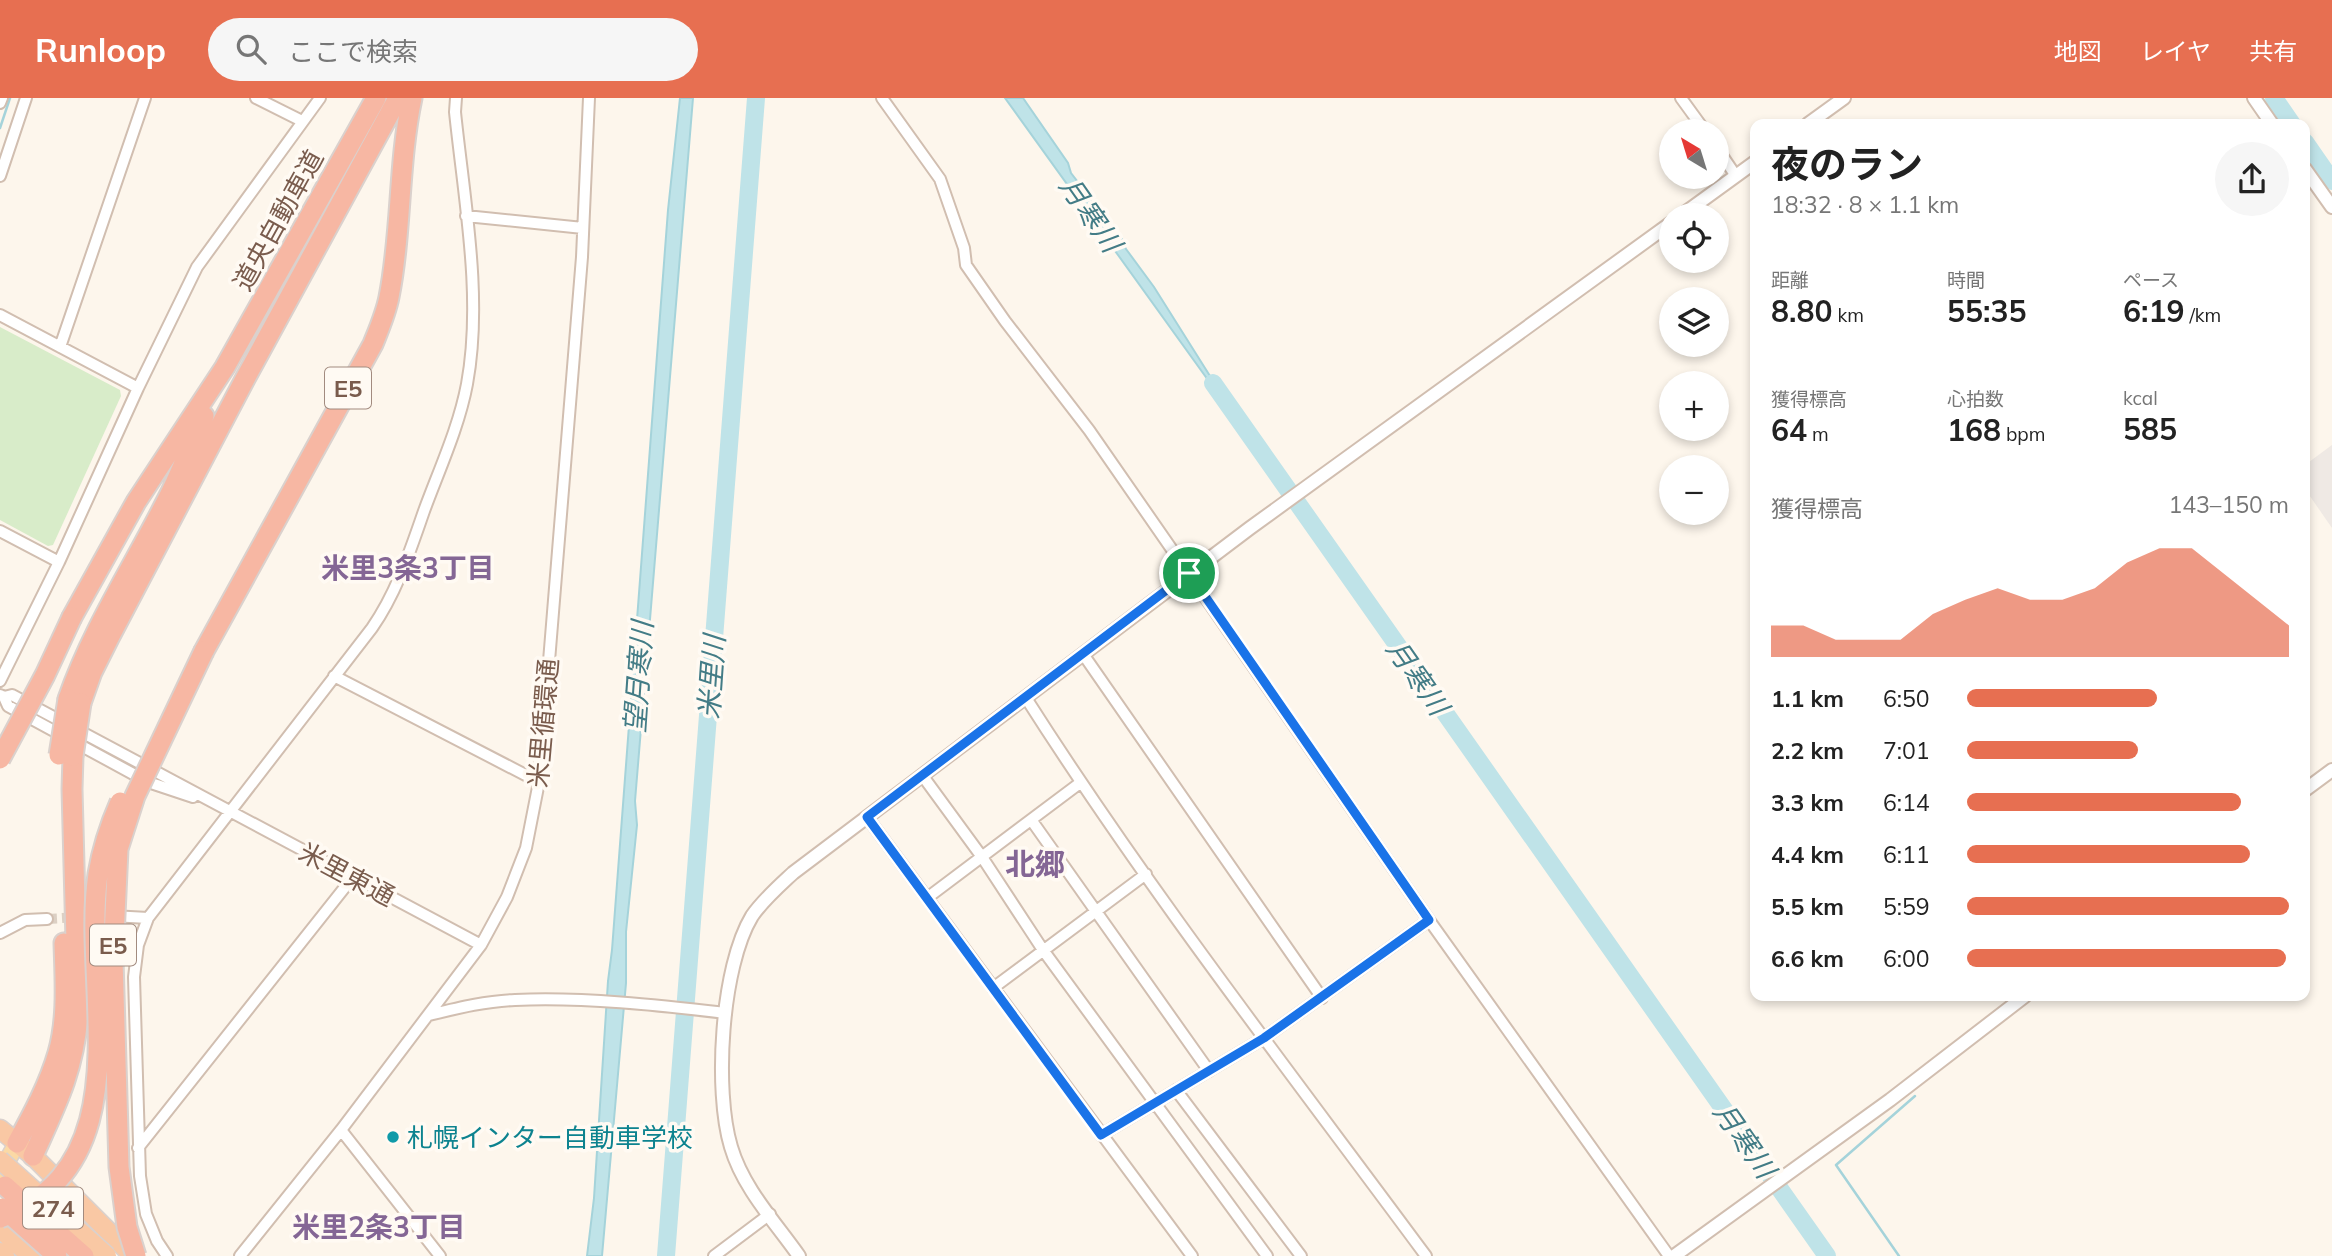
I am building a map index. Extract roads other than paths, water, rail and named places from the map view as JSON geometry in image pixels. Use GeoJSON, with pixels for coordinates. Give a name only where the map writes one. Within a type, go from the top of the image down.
{"type":"FeatureCollection","features":[{"type":"Feature","properties":{"kind":"highway","name":"道央自動車道"},"geometry":{"type":"LineString","coordinates":[[225,367],[376,98]]}},
{"type":"Feature","properties":{"kind":"highway"},"geometry":{"type":"LineString","coordinates":[[75,701],[245,379],[398,98]]}},
{"type":"Feature","properties":{"kind":"highway","name":"E5"},"geometry":{"type":"LineString","coordinates":[[135,1256],[127,1227],[119,1167],[113,959],[118,849],[135,796],[200,657],[373,344],[389,301],[395,261],[402,162],[412,98]]}},
{"type":"Feature","properties":{"kind":"highway"},"geometry":{"type":"LineString","coordinates":[[0,759],[72,617],[136,502],[225,367]]}},
{"type":"Feature","properties":{"kind":"highway"},"geometry":{"type":"LineString","coordinates":[[17,1143],[39,1103],[58,1052],[65,1016],[66,755],[78,669],[170,495],[225,367]]}},
{"type":"Feature","properties":{"kind":"highway"},"geometry":{"type":"LineString","coordinates":[[0,735],[72,617]]}},
{"type":"Feature","properties":{"kind":"highway"},"geometry":{"type":"LineString","coordinates":[[0,1216],[32,1203],[52,1186],[67,1168],[80,1145],[92,1110],[99,1076],[96,902],[103,848],[126,788],[159,724],[200,657]]}},
{"type":"Feature","properties":{"kind":"highway"},"geometry":{"type":"LineString","coordinates":[[33,1156],[65,1084],[75,1052],[78,1017],[66,755]]}},
{"type":"Feature","properties":{"kind":"highway"},"geometry":{"type":"LineString","coordinates":[[0,1129],[33,1156],[135,1256]]}},
{"type":"Feature","properties":{"kind":"highway","name":"274"},"geometry":{"type":"LineString","coordinates":[[0,1160],[107,1256]]}},
{"type":"Feature","properties":{"kind":"highway"},"geometry":{"type":"LineString","coordinates":[[2,1180],[84,1256]]}},
{"type":"Feature","properties":{"kind":"highway"},"geometry":{"type":"LineString","coordinates":[[0,1205],[57,1256]]}},
{"type":"Feature","properties":{"kind":"highway","name":"274"},"geometry":{"type":"LineString","coordinates":[[0,1229],[31,1256]]}},
{"type":"Feature","properties":{"kind":"highway"},"geometry":{"type":"LineString","coordinates":[[0,1252],[5,1256]]}},
{"type":"Feature","properties":{"kind":"main road"},"geometry":{"type":"LineString","coordinates":[[2,1180],[17,1143]]}},
{"type":"Feature","properties":{"kind":"main road"},"geometry":{"type":"LineString","coordinates":[[0,1216],[33,1156]]}},
{"type":"Feature","properties":{"kind":"street"},"geometry":{"type":"LineString","coordinates":[[0,103],[2,98]]}},
{"type":"Feature","properties":{"kind":"street"},"geometry":{"type":"LineString","coordinates":[[0,176],[26,98]]}},
{"type":"Feature","properties":{"kind":"street"},"geometry":{"type":"LineString","coordinates":[[60,347],[145,98]]}},
{"type":"Feature","properties":{"kind":"street"},"geometry":{"type":"LineString","coordinates":[[256,98],[302,121]]}},
{"type":"Feature","properties":{"kind":"street"},"geometry":{"type":"LineString","coordinates":[[0,681],[60,562],[138,388],[197,267],[320,98]]}},
{"type":"Feature","properties":{"kind":"street"},"geometry":{"type":"LineString","coordinates":[[167,1256],[157,1241],[146,1214],[138,1148],[134,977],[138,945],[148,918],[388,604],[454,430],[467,387],[474,307],[455,112],[456,98]]}},
{"type":"Feature","properties":{"kind":"street","name":"米里循環通"},"geometry":{"type":"LineString","coordinates":[[240,1256],[341,1130],[481,945],[507,897],[526,848],[539,782],[583,228],[589,98]]}},
{"type":"Feature","properties":{"kind":"street"},"geometry":{"type":"LineString","coordinates":[[883,98],[940,179],[964,248],[966,265],[1005,321],[1089,430],[1429,920],[1672,1256],[1890,1100],[2019,1001]]}},
{"type":"Feature","properties":{"kind":"street"},"geometry":{"type":"LineString","coordinates":[[1681,98],[1696,119]]}},
{"type":"Feature","properties":{"kind":"street"},"geometry":{"type":"LineString","coordinates":[[1815,119],[1844,98]]}},
{"type":"Feature","properties":{"kind":"street"},"geometry":{"type":"LineString","coordinates":[[2254,98],[2269,119]]}},
{"type":"Feature","properties":{"kind":"street"},"geometry":{"type":"LineString","coordinates":[[1729,166],[1736,176]]}},
{"type":"Feature","properties":{"kind":"street"},"geometry":{"type":"LineString","coordinates":[[1699,203],[1750,166]]}},
{"type":"Feature","properties":{"kind":"street"},"geometry":{"type":"LineString","coordinates":[[2310,176],[2332,207]]}},
{"type":"Feature","properties":{"kind":"street"},"geometry":{"type":"LineString","coordinates":[[466,216],[583,228]]}},
{"type":"Feature","properties":{"kind":"street"},"geometry":{"type":"LineString","coordinates":[[799,1256],[751,1189],[731,1149],[723,1109],[726,1013],[733,962],[752,917],[765,899],[793,873],[1260,520],[1659,232]]}},
{"type":"Feature","properties":{"kind":"street"},"geometry":{"type":"LineString","coordinates":[[0,315],[138,388]]}},
{"type":"Feature","properties":{"kind":"street"},"geometry":{"type":"LineString","coordinates":[[0,531],[60,562]]}},
{"type":"Feature","properties":{"kind":"street"},"geometry":{"type":"LineString","coordinates":[[1083,654],[1322,998]]}},
{"type":"Feature","properties":{"kind":"street"},"geometry":{"type":"LineString","coordinates":[[334,676],[539,782]]}},
{"type":"Feature","properties":{"kind":"street","name":"米里東通"},"geometry":{"type":"LineString","coordinates":[[2,696],[12,695],[481,945]]}},
{"type":"Feature","properties":{"kind":"street"},"geometry":{"type":"LineString","coordinates":[[1026,698],[1080,783],[1426,1256]]}},
{"type":"Feature","properties":{"kind":"street"},"geometry":{"type":"LineString","coordinates":[[2310,786],[2332,770]]}},
{"type":"Feature","properties":{"kind":"street"},"geometry":{"type":"LineString","coordinates":[[922,775],[1154,1104],[1267,1256]]}},
{"type":"Feature","properties":{"kind":"street"},"geometry":{"type":"LineString","coordinates":[[927,898],[1080,783]]}},
{"type":"Feature","properties":{"kind":"street"},"geometry":{"type":"LineString","coordinates":[[867,817],[1192,1256]]}},
{"type":"Feature","properties":{"kind":"street"},"geometry":{"type":"LineString","coordinates":[[1032,821],[1209,1071]]}},
{"type":"Feature","properties":{"kind":"street"},"geometry":{"type":"LineString","coordinates":[[993,988],[1146,874]]}},
{"type":"Feature","properties":{"kind":"street"},"geometry":{"type":"LineString","coordinates":[[138,1148],[353,877]]}},
{"type":"Feature","properties":{"kind":"street"},"geometry":{"type":"LineString","coordinates":[[83,917],[148,918]]}},
{"type":"Feature","properties":{"kind":"street"},"geometry":{"type":"LineString","coordinates":[[0,933],[25,920],[47,919]]}},
{"type":"Feature","properties":{"kind":"street"},"geometry":{"type":"LineString","coordinates":[[1101,1135],[1264,1038],[1429,920]]}},
{"type":"Feature","properties":{"kind":"street"},"geometry":{"type":"LineString","coordinates":[[429,1014],[472,1004],[514,1000],[578,1001],[726,1013]]}},
{"type":"Feature","properties":{"kind":"street"},"geometry":{"type":"LineString","coordinates":[[1176,1090],[1301,1256]]}},
{"type":"Feature","properties":{"kind":"street"},"geometry":{"type":"LineString","coordinates":[[341,1130],[440,1256]]}},
{"type":"Feature","properties":{"kind":"street"},"geometry":{"type":"LineString","coordinates":[[714,1256],[770,1214]]}},
{"type":"Feature","properties":{"kind":"water","name":"望月寒川"},"geometry":{"type":"Polygon","coordinates":[[[680,98],[693,98],[635,801],[637,825],[626,932],[626,983],[602,1256],[587,1256],[594,1198],[608,981],[668,210],[680,98]]]}},
{"type":"Feature","properties":{"kind":"water"},"geometry":{"type":"Polygon","coordinates":[[[1005,98],[1023,98],[1068,163],[1071,173],[1122,239],[1126,249],[1154,287],[1244,430],[1005,98]]]}},
{"type":"Feature","properties":{"kind":"waterway"},"geometry":{"type":"LineString","coordinates":[[0,128],[10,98]]}},
{"type":"Feature","properties":{"kind":"waterway","name":"米里川"},"geometry":{"type":"LineString","coordinates":[[666,1256],[756,98]]}},
{"type":"Feature","properties":{"kind":"waterway"},"geometry":{"type":"LineString","coordinates":[[2274,98],[2289,119]]}},
{"type":"Feature","properties":{"kind":"waterway"},"geometry":{"type":"LineString","coordinates":[[2310,149],[2332,181]]}},
{"type":"Feature","properties":{"kind":"waterway","name":"月寒川"},"geometry":{"type":"LineString","coordinates":[[1213,383],[1827,1256]]}},
{"type":"Feature","properties":{"kind":"waterway"},"geometry":{"type":"LineString","coordinates":[[1899,1256],[1836,1165],[1915,1096]]}},
{"type":"Feature","properties":{"kind":"tunnel"},"geometry":{"type":"LineString","coordinates":[[47,919],[80,917]]}},
{"type":"Feature","properties":{"kind":"place","name":"札幌インター自動車学校"},"geometry":{"type":"Point","coordinates":[393,1137]}},
{"type":"Feature","properties":{"kind":"district","name":"米里3条3丁目"},"geometry":{"type":"Point","coordinates":[408,567]}},
{"type":"Feature","properties":{"kind":"district","name":"北郷"},"geometry":{"type":"Point","coordinates":[1035,864]}},
{"type":"Feature","properties":{"kind":"district","name":"米里2条3丁目"},"geometry":{"type":"Point","coordinates":[379,1226]}}]}
